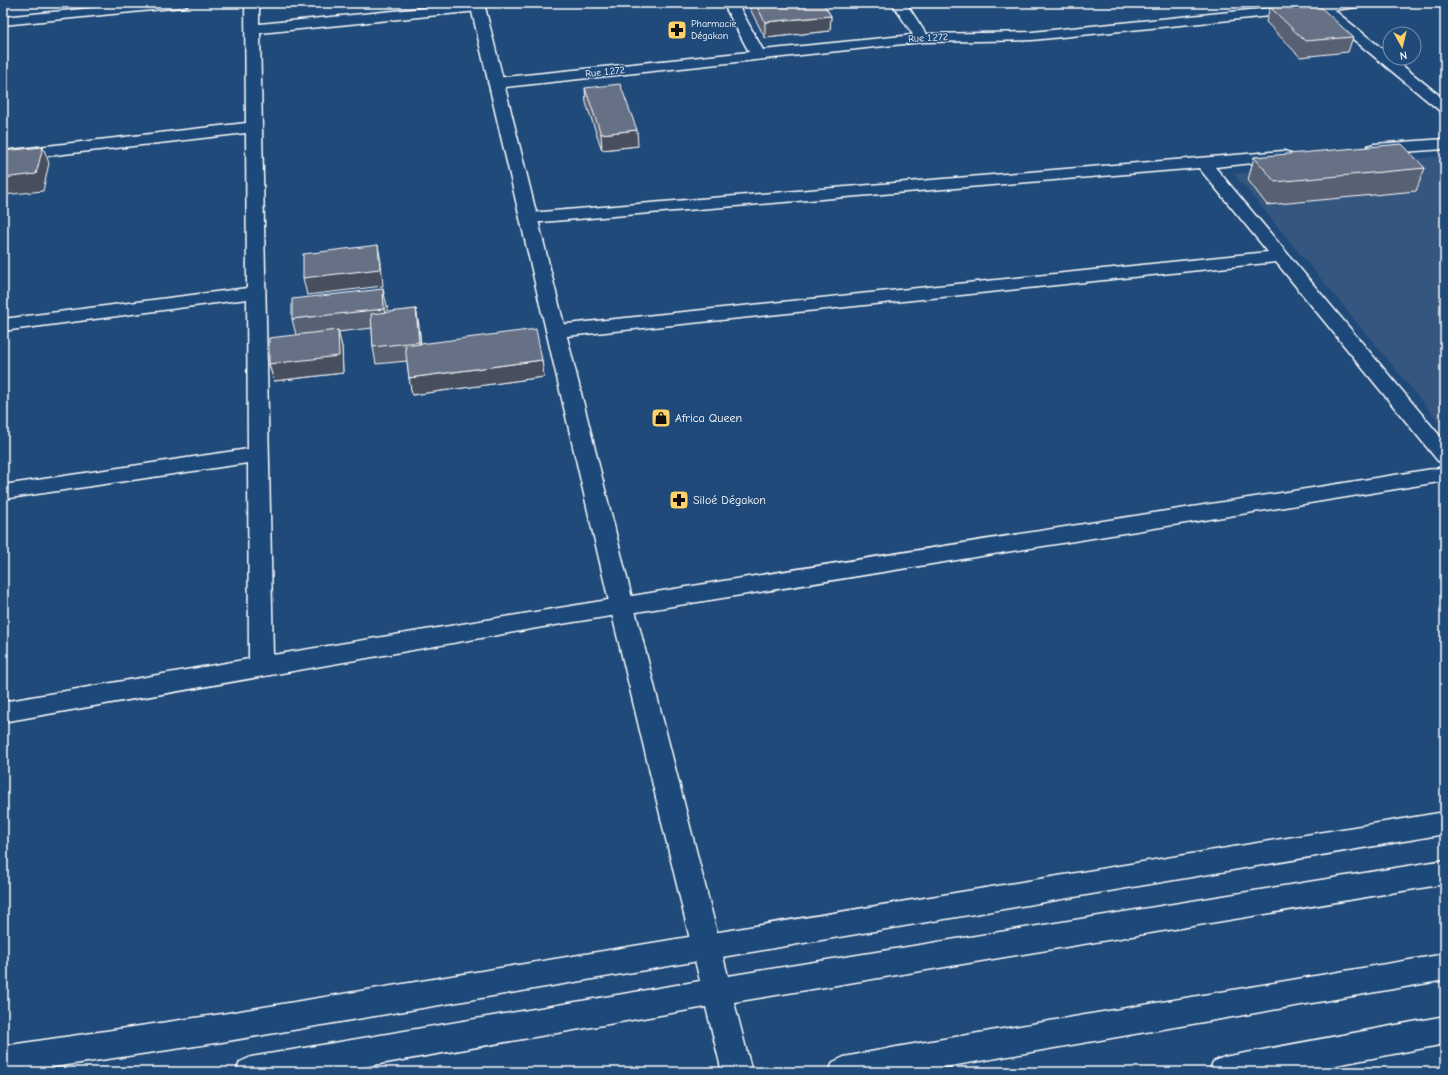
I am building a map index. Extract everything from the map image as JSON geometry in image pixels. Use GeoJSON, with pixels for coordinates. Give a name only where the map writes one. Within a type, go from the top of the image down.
{"type":"FeatureCollection","features":[{"type":"Feature","properties":{"kind":"street"},"geometry":{"type":"LineString","coordinates":[[3,21],[182,3]]}},
{"type":"Feature","properties":{"kind":"street"},"geometry":{"type":"LineString","coordinates":[[252,3],[262,666]]}},
{"type":"Feature","properties":{"kind":"street"},"geometry":{"type":"LineString","coordinates":[[730,3],[758,55]]}},
{"type":"Feature","properties":{"kind":"street"},"geometry":{"type":"LineString","coordinates":[[899,3],[922,38]]}},
{"type":"Feature","properties":{"kind":"street","name":"Rue 1.272"},"geometry":{"type":"LineString","coordinates":[[496,83],[922,38],[1032,36],[1360,3]]}},
{"type":"Feature","properties":{"kind":"street"},"geometry":{"type":"LineString","coordinates":[[253,29],[477,5],[557,331],[622,606],[737,1072]]}},
{"type":"Feature","properties":{"kind":"street"},"geometry":{"type":"LineString","coordinates":[[1322,7],[1445,108]]}},
{"type":"Feature","properties":{"kind":"street"},"geometry":{"type":"LineString","coordinates":[[3,156],[254,127]]}},
{"type":"Feature","properties":{"kind":"street"},"geometry":{"type":"LineString","coordinates":[[1359,150],[1445,144]]}},
{"type":"Feature","properties":{"kind":"street"},"geometry":{"type":"LineString","coordinates":[[529,218],[1297,155]]}},
{"type":"Feature","properties":{"kind":"street"},"geometry":{"type":"LineString","coordinates":[[1203,162],[1445,456]]}},
{"type":"Feature","properties":{"kind":"street"},"geometry":{"type":"LineString","coordinates":[[557,331],[1280,256]]}},
{"type":"Feature","properties":{"kind":"street"},"geometry":{"type":"LineString","coordinates":[[3,325],[256,292]]}},
{"type":"Feature","properties":{"kind":"street"},"geometry":{"type":"LineString","coordinates":[[3,492],[259,454]]}},
{"type":"Feature","properties":{"kind":"street"},"geometry":{"type":"LineString","coordinates":[[3,712],[262,666],[622,606],[1445,474]]}},
{"type":"Feature","properties":{"kind":"street"},"geometry":{"type":"LineString","coordinates":[[3,1060],[222,1028],[1445,823]]}},
{"type":"Feature","properties":{"kind":"street"},"geometry":{"type":"LineString","coordinates":[[251,1072],[718,991],[1445,872]]}},
{"type":"Feature","properties":{"kind":"street"},"geometry":{"type":"LineString","coordinates":[[844,1072],[918,1057],[1445,966]]}},
{"type":"Feature","properties":{"kind":"street"},"geometry":{"type":"LineString","coordinates":[[1224,1072],[1445,1030]]}},
{"type":"Feature","properties":{"kind":"shaded area"},"geometry":{"type":"Polygon","coordinates":[[[1445,156],[1445,429],[1234,174],[1445,156]]]}},
{"type":"Feature","properties":{"kind":"building"},"geometry":{"type":"Polygon","coordinates":[[[755,3],[823,3],[831,16],[765,22],[755,3]]]}},
{"type":"Feature","properties":{"kind":"building"},"geometry":{"type":"Polygon","coordinates":[[[1316,3],[1353,37],[1305,41],[1270,7],[1316,3]]]}},
{"type":"Feature","properties":{"kind":"building"},"geometry":{"type":"Polygon","coordinates":[[[620,84],[637,130],[601,134],[585,88],[620,84]]]}},
{"type":"Feature","properties":{"kind":"building"},"geometry":{"type":"Polygon","coordinates":[[[1402,144],[1425,168],[1275,182],[1254,157],[1402,144]]]}},
{"type":"Feature","properties":{"kind":"building"},"geometry":{"type":"Polygon","coordinates":[[[43,147],[36,174],[3,178],[3,151],[43,147]]]}},
{"type":"Feature","properties":{"kind":"building"},"geometry":{"type":"Polygon","coordinates":[[[378,245],[380,269],[303,278],[303,254],[378,245]]]}},
{"type":"Feature","properties":{"kind":"building"},"geometry":{"type":"Polygon","coordinates":[[[383,289],[384,309],[292,319],[292,299],[383,289]]]}},
{"type":"Feature","properties":{"kind":"building"},"geometry":{"type":"Polygon","coordinates":[[[416,309],[419,342],[373,347],[371,314],[416,309]]]}},
{"type":"Feature","properties":{"kind":"building"},"geometry":{"type":"Polygon","coordinates":[[[536,329],[542,360],[409,378],[405,346],[536,329]]]}},
{"type":"Feature","properties":{"kind":"building"},"geometry":{"type":"Polygon","coordinates":[[[338,330],[339,356],[269,364],[269,338],[338,330]]]}},
{"type":"Feature","properties":{"kind":"place","name":"Pharmacie Dégakon"},"geometry":{"type":"Point","coordinates":[677,30]}},
{"type":"Feature","properties":{"kind":"place","name":"Africa Queen"},"geometry":{"type":"Point","coordinates":[661,418]}},
{"type":"Feature","properties":{"kind":"place","name":"Siloé Dégakon"},"geometry":{"type":"Point","coordinates":[679,500]}}]}
